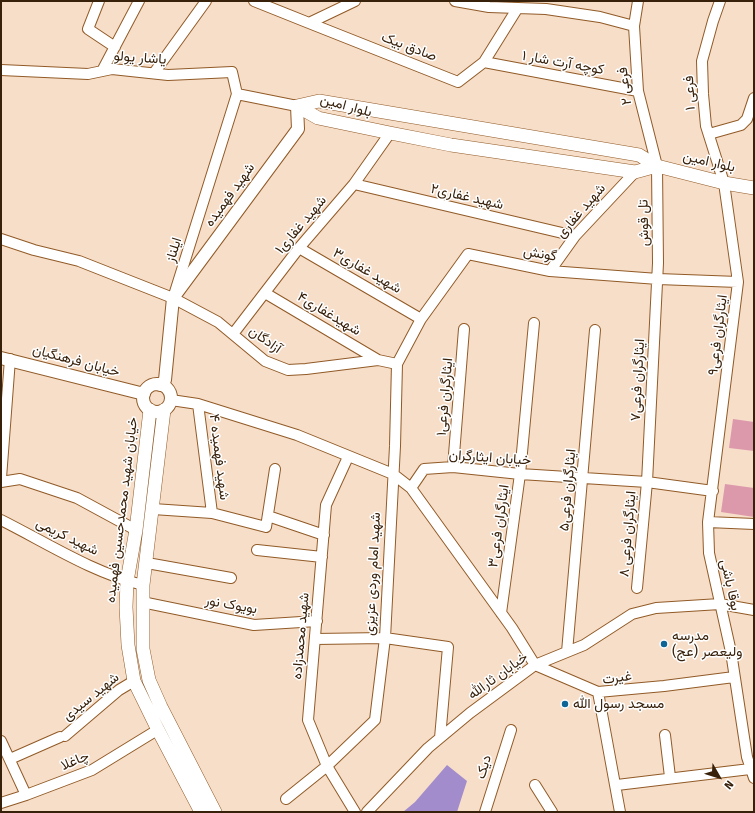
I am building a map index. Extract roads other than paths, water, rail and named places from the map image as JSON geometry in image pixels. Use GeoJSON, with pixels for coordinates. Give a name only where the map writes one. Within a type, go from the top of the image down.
{"type":"FeatureCollection","features":[{"type":"Feature","properties":{"kind":"main road","name":"بلوار امین"},"geometry":{"type":"LineString","coordinates":[[297,106],[319,102],[639,155],[657,166],[724,184],[754,188]]}},
{"type":"Feature","properties":{"kind":"main road","name":"بلوار امین"},"geometry":{"type":"LineString","coordinates":[[297,106],[318,118],[390,134],[451,145],[635,172],[657,166]]}},
{"type":"Feature","properties":{"kind":"main road"},"geometry":{"type":"LineString","coordinates":[[168,405],[143,585],[143,649],[149,680],[215,812]]}},
{"type":"Feature","properties":{"kind":"main road","name":"خیابان شهید محمدحسین فهمیده"},"geometry":{"type":"LineString","coordinates":[[150,410],[136,530],[127,581],[126,607],[128,645],[134,681],[201,812]]}},
{"type":"Feature","properties":{"kind":"street"},"geometry":{"type":"LineString","coordinates":[[99,1],[88,29],[115,48]]}},
{"type":"Feature","properties":{"kind":"street"},"geometry":{"type":"LineString","coordinates":[[102,71],[139,1]]}},
{"type":"Feature","properties":{"kind":"street"},"geometry":{"type":"LineString","coordinates":[[154,73],[206,1]]}},
{"type":"Feature","properties":{"kind":"street"},"geometry":{"type":"LineString","coordinates":[[254,1],[309,23],[355,1]]}},
{"type":"Feature","properties":{"kind":"street"},"geometry":{"type":"LineString","coordinates":[[455,1],[490,4],[517,9],[546,8],[600,17],[634,26]]}},
{"type":"Feature","properties":{"kind":"street","name":"فرعی ۲"},"geometry":{"type":"LineString","coordinates":[[638,1],[634,26],[638,91],[657,166]]}},
{"type":"Feature","properties":{"kind":"street","name":"فرعی ۱"},"geometry":{"type":"LineString","coordinates":[[720,1],[702,61],[705,118],[724,184]]}},
{"type":"Feature","properties":{"kind":"street","name":"صادق بیک"},"geometry":{"type":"LineString","coordinates":[[309,23],[458,82],[484,62],[517,9]]}},
{"type":"Feature","properties":{"kind":"street","name":"کوچه آرت شار ۱"},"geometry":{"type":"LineString","coordinates":[[484,62],[638,91]]}},
{"type":"Feature","properties":{"kind":"street","name":"یاشار یولو"},"geometry":{"type":"LineString","coordinates":[[1,70],[88,74],[112,69],[168,75],[232,72],[237,94]]}},
{"type":"Feature","properties":{"kind":"street"},"geometry":{"type":"LineString","coordinates":[[237,94],[297,106]]}},
{"type":"Feature","properties":{"kind":"street","name":"ایلناز"},"geometry":{"type":"LineString","coordinates":[[173,298],[237,94]]}},
{"type":"Feature","properties":{"kind":"street"},"geometry":{"type":"LineString","coordinates":[[709,134],[741,125],[747,119],[754,98]]}},
{"type":"Feature","properties":{"kind":"street","name":"شهید فهمیده"},"geometry":{"type":"LineString","coordinates":[[173,298],[298,129],[297,106]]}},
{"type":"Feature","properties":{"kind":"street","name":"شهید غفاری۱"},"geometry":{"type":"LineString","coordinates":[[233,334],[299,248],[354,184],[390,134]]}},
{"type":"Feature","properties":{"kind":"street","name":"تل قوش"},"geometry":{"type":"LineString","coordinates":[[657,166],[658,279]]}},
{"type":"Feature","properties":{"kind":"street","name":"شهید غفاری"},"geometry":{"type":"LineString","coordinates":[[550,271],[575,236],[635,172]]}},
{"type":"Feature","properties":{"kind":"street","name":"شهید غفاری۲"},"geometry":{"type":"LineString","coordinates":[[354,184],[575,236]]}},
{"type":"Feature","properties":{"kind":"street","name":"ایثارگران فرعی۹"},"geometry":{"type":"LineString","coordinates":[[713,491],[738,282],[724,184]]}},
{"type":"Feature","properties":{"kind":"street"},"geometry":{"type":"LineString","coordinates":[[1,239],[34,250],[79,261],[173,298],[165,380],[160,385]]}},
{"type":"Feature","properties":{"kind":"street","name":"شهید غفاری۳"},"geometry":{"type":"LineString","coordinates":[[299,248],[421,318]]}},
{"type":"Feature","properties":{"kind":"street","name":"گونش"},"geometry":{"type":"LineString","coordinates":[[396,364],[421,318],[468,254],[550,271],[658,279],[738,282]]}},
{"type":"Feature","properties":{"kind":"street","name":"ایثارگران فرعی۷"},"geometry":{"type":"LineString","coordinates":[[647,482],[658,279]]}},
{"type":"Feature","properties":{"kind":"street","name":"شهیدغفاری۴"},"geometry":{"type":"LineString","coordinates":[[265,293],[378,360]]}},
{"type":"Feature","properties":{"kind":"street","name":"آزادگان"},"geometry":{"type":"LineString","coordinates":[[173,298],[203,313],[233,334],[265,361],[288,370],[378,360],[396,364]]}},
{"type":"Feature","properties":{"kind":"street","name":"ایثارگران فرعی۳"},"geometry":{"type":"LineString","coordinates":[[501,613],[520,474],[534,323]]}},
{"type":"Feature","properties":{"kind":"street","name":"ایثارگران فرعی۱"},"geometry":{"type":"LineString","coordinates":[[453,467],[464,329]]}},
{"type":"Feature","properties":{"kind":"street","name":"ایثارگران فرعی۵"},"geometry":{"type":"LineString","coordinates":[[567,652],[584,478],[595,330]]}},
{"type":"Feature","properties":{"kind":"street"},"geometry":{"type":"LineString","coordinates":[[1,478],[5,359]]}},
{"type":"Feature","properties":{"kind":"street","name":"خیابان فرهنگیان"},"geometry":{"type":"LineString","coordinates":[[5,359],[144,394]]}},
{"type":"Feature","properties":{"kind":"street","name":"شهید امام وردی عزیزی"},"geometry":{"type":"LineString","coordinates":[[286,799],[327,766],[375,720],[385,638],[393,474],[396,364]]}},
{"type":"Feature","properties":{"kind":"street"},"geometry":{"type":"LineString","coordinates":[[168,405],[168,390],[160,385],[151,386],[144,394],[145,405],[150,410],[156,412],[168,405],[198,404],[297,434],[348,457],[393,474],[411,488],[501,613],[535,665],[598,692]]}},
{"type":"Feature","properties":{"kind":"street","name":"شهید فهمیده ۴"},"geometry":{"type":"LineString","coordinates":[[198,404],[212,513]]}},
{"type":"Feature","properties":{"kind":"street","name":"شهید محمدزاده"},"geometry":{"type":"LineString","coordinates":[[348,457],[326,505],[308,720],[327,766],[354,812]]}},
{"type":"Feature","properties":{"kind":"street","name":"خیابان ایثارگران"},"geometry":{"type":"LineString","coordinates":[[411,488],[424,469],[453,467],[520,474],[647,482],[713,491]]}},
{"type":"Feature","properties":{"kind":"street"},"geometry":{"type":"LineString","coordinates":[[153,509],[212,513],[266,527],[275,469]]}},
{"type":"Feature","properties":{"kind":"street"},"geometry":{"type":"LineString","coordinates":[[1,482],[20,479],[77,498],[136,530]]}},
{"type":"Feature","properties":{"kind":"street","name":"ایثارگران فرعی ۸"},"geometry":{"type":"LineString","coordinates":[[637,588],[647,482]]}},
{"type":"Feature","properties":{"kind":"street","name":"بوقا باشی"},"geometry":{"type":"LineString","coordinates":[[713,491],[708,522],[709,553],[734,677],[750,769],[754,778]]}},
{"type":"Feature","properties":{"kind":"street"},"geometry":{"type":"LineString","coordinates":[[268,516],[324,535]]}},
{"type":"Feature","properties":{"kind":"street","name":"شهید کریمی"},"geometry":{"type":"LineString","coordinates":[[1,520],[85,563],[127,581],[143,585]]}},
{"type":"Feature","properties":{"kind":"street"},"geometry":{"type":"LineString","coordinates":[[708,522],[754,524]]}},
{"type":"Feature","properties":{"kind":"street"},"geometry":{"type":"LineString","coordinates":[[257,550],[322,557]]}},
{"type":"Feature","properties":{"kind":"street"},"geometry":{"type":"LineString","coordinates":[[147,563],[232,578]]}},
{"type":"Feature","properties":{"kind":"street","name":"بویوک نور"},"geometry":{"type":"LineString","coordinates":[[142,602],[254,625],[317,621]]}},
{"type":"Feature","properties":{"kind":"street","name":"خیابان ثارالله"},"geometry":{"type":"LineString","coordinates":[[367,812],[428,748],[470,713],[535,665],[584,646],[632,614],[656,608],[720,604],[754,610]]}},
{"type":"Feature","properties":{"kind":"street"},"geometry":{"type":"LineString","coordinates":[[315,639],[385,638],[448,647],[440,738]]}},
{"type":"Feature","properties":{"kind":"street","name":"غیرت"},"geometry":{"type":"LineString","coordinates":[[620,812],[617,785],[598,692],[664,686],[734,677]]}},
{"type":"Feature","properties":{"kind":"street","name":"شهید سیدی"},"geometry":{"type":"LineString","coordinates":[[6,754],[62,736],[119,690],[134,681]]}},
{"type":"Feature","properties":{"kind":"street","name":"دیک"},"geometry":{"type":"LineString","coordinates":[[485,812],[511,730]]}},
{"type":"Feature","properties":{"kind":"street","name":"چاغلا"},"geometry":{"type":"LineString","coordinates":[[1,803],[92,770],[154,732]]}},
{"type":"Feature","properties":{"kind":"street"},"geometry":{"type":"LineString","coordinates":[[665,735],[670,778]]}},
{"type":"Feature","properties":{"kind":"street"},"geometry":{"type":"LineString","coordinates":[[1,741],[26,795]]}},
{"type":"Feature","properties":{"kind":"street"},"geometry":{"type":"LineString","coordinates":[[617,785],[750,769]]}},
{"type":"Feature","properties":{"kind":"street"},"geometry":{"type":"LineString","coordinates":[[535,785],[552,812]]}},
{"type":"Feature","properties":{"kind":"place","name":"مدرسه ولیعصر (عج)"},"geometry":{"type":"Point","coordinates":[664,644]}},
{"type":"Feature","properties":{"kind":"place","name":"مسجد رسول الله"},"geometry":{"type":"Point","coordinates":[565,704]}}]}
